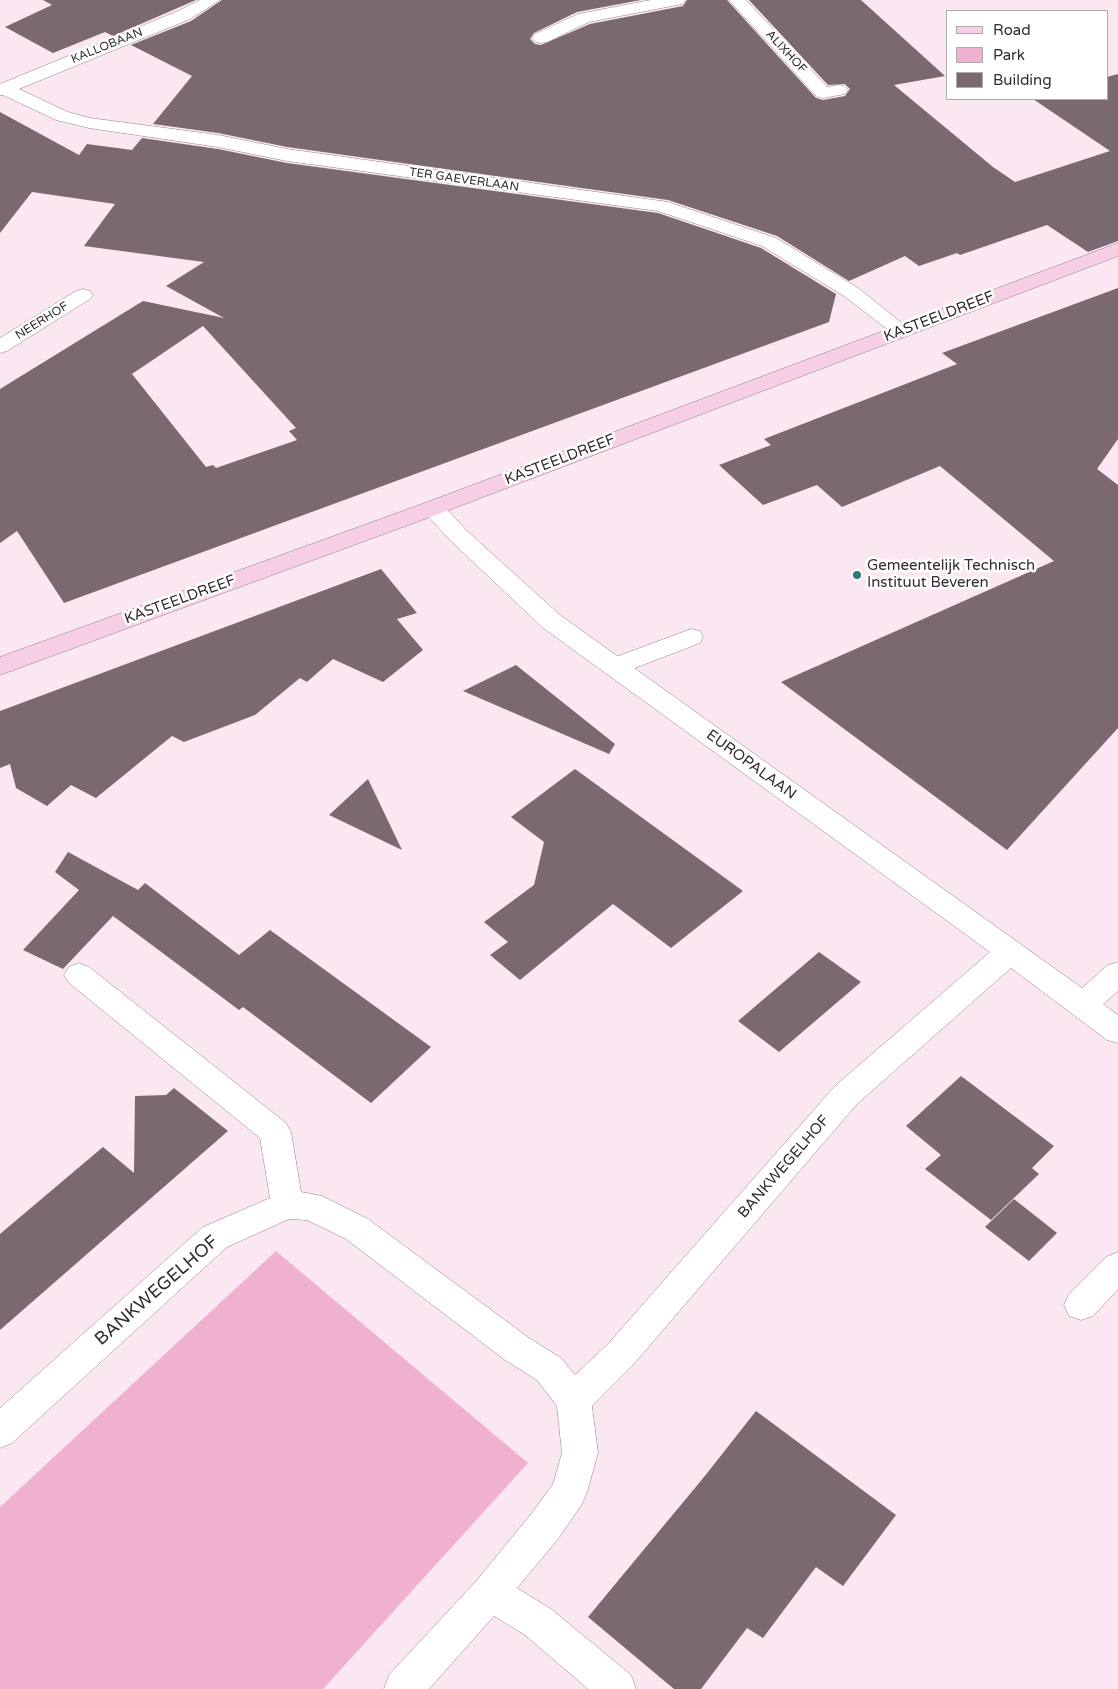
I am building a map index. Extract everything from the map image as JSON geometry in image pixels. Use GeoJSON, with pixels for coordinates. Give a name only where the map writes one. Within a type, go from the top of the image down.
{"type":"FeatureCollection","features":[{"type":"Feature","properties":{"kind":"street","name":"KALLOBAAN"},"geometry":{"type":"LineString","coordinates":[[2,89],[184,15],[212,0]]}},
{"type":"Feature","properties":{"kind":"street"},"geometry":{"type":"LineString","coordinates":[[541,38],[584,18],[677,0]]}},
{"type":"Feature","properties":{"kind":"street","name":"ALIXHOF"},"geometry":{"type":"LineString","coordinates":[[737,0],[823,93],[839,90]]}},
{"type":"Feature","properties":{"kind":"street","name":"TER GAEVERLAAN"},"geometry":{"type":"LineString","coordinates":[[2,89],[62,116],[89,123],[218,140],[239,147],[261,149],[286,156],[661,206],[769,242],[851,292],[902,331]]}},
{"type":"Feature","properties":{"kind":"street","name":"KASTEELDREEF"},"geometry":{"type":"LineString","coordinates":[[0,666],[433,508],[1118,249]]}},
{"type":"Feature","properties":{"kind":"street","name":"NEERHOF"},"geometry":{"type":"LineString","coordinates":[[0,347],[83,295]]}},
{"type":"Feature","properties":{"kind":"street","name":"EUROPALAAN"},"geometry":{"type":"LineString","coordinates":[[433,508],[459,536],[551,621],[1010,951],[1118,1031]]}},
{"type":"Feature","properties":{"kind":"street"},"geometry":{"type":"LineString","coordinates":[[614,667],[690,638]]}},
{"type":"Feature","properties":{"kind":"street","name":"BANKWEGELHOF"},"geometry":{"type":"LineString","coordinates":[[0,1431],[215,1237],[287,1205],[311,1206],[357,1229],[517,1349],[549,1369],[574,1400],[620,1355],[846,1095],[878,1065],[948,1008],[1010,951]]}},
{"type":"Feature","properties":{"kind":"street"},"geometry":{"type":"LineString","coordinates":[[1083,1005],[1118,973]]}},
{"type":"Feature","properties":{"kind":"street"},"geometry":{"type":"LineString","coordinates":[[79,975],[275,1132],[287,1205]]}},
{"type":"Feature","properties":{"kind":"street"},"geometry":{"type":"LineString","coordinates":[[1081,1305],[1118,1267]]}},
{"type":"Feature","properties":{"kind":"street"},"geometry":{"type":"LineString","coordinates":[[403,1689],[490,1593],[545,1526],[568,1492],[580,1453],[574,1400]]}},
{"type":"Feature","properties":{"kind":"street"},"geometry":{"type":"LineString","coordinates":[[490,1593],[538,1622],[617,1689]]}},
{"type":"Feature","properties":{"kind":"green space"},"geometry":{"type":"Polygon","coordinates":[[[276,1251],[528,1463],[323,1689],[0,1689],[0,1507],[276,1251]]]}},
{"type":"Feature","properties":{"kind":"building"},"geometry":{"type":"Polygon","coordinates":[[[43,0],[196,0],[113,36],[105,32],[53,53],[5,27],[52,5],[43,0]]]}},
{"type":"Feature","properties":{"kind":"building"},"geometry":{"type":"Polygon","coordinates":[[[222,0],[641,0],[577,12],[534,33],[530,39],[535,44],[541,45],[590,24],[683,6],[687,0],[727,0],[816,98],[823,100],[845,96],[850,89],[845,84],[828,85],[749,0],[861,0],[945,76],[894,85],[993,167],[1015,182],[1110,151],[1034,100],[1108,100],[1108,77],[1118,74],[1118,241],[1088,252],[1047,225],[960,255],[957,253],[919,266],[905,256],[849,281],[777,236],[668,200],[287,147],[218,133],[153,124],[192,76],[131,45],[191,21],[222,0]]]}},
{"type":"Feature","properties":{"kind":"building"},"geometry":{"type":"Polygon","coordinates":[[[0,112],[79,155],[87,144],[132,150],[142,138],[218,149],[287,163],[658,213],[761,248],[836,294],[829,322],[64,603],[17,531],[0,543],[0,389],[143,301],[224,318],[166,286],[204,262],[84,246],[115,204],[32,192],[0,233],[0,112]],[[203,326],[132,374],[206,467],[213,465],[216,468],[297,440],[289,431],[296,428],[203,326]]]}},
{"type":"Feature","properties":{"kind":"building"},"geometry":{"type":"Polygon","coordinates":[[[1118,288],[1118,439],[1097,469],[1118,485],[1118,728],[1007,850],[781,682],[1054,561],[940,466],[842,507],[817,485],[763,505],[719,465],[771,445],[764,439],[957,364],[942,353],[1118,288]]]}},
{"type":"Feature","properties":{"kind":"building"},"geometry":{"type":"Polygon","coordinates":[[[381,569],[417,613],[397,619],[423,650],[383,682],[333,659],[307,682],[300,678],[255,715],[184,742],[172,736],[96,798],[71,785],[47,806],[16,788],[10,764],[0,768],[0,711],[381,569]]]}},
{"type":"Feature","properties":{"kind":"building"},"geometry":{"type":"Polygon","coordinates":[[[516,665],[615,744],[609,754],[463,691],[516,665]]]}},
{"type":"Feature","properties":{"kind":"building"},"geometry":{"type":"Polygon","coordinates":[[[575,769],[743,891],[671,948],[613,904],[520,980],[490,955],[508,942],[484,922],[534,885],[544,842],[511,817],[575,769]]]}},
{"type":"Feature","properties":{"kind":"building"},"geometry":{"type":"Polygon","coordinates":[[[368,779],[402,850],[329,815],[368,779]]]}},
{"type":"Feature","properties":{"kind":"building"},"geometry":{"type":"Polygon","coordinates":[[[68,852],[138,890],[145,883],[239,955],[270,930],[431,1047],[371,1103],[243,1007],[239,1010],[113,916],[63,969],[23,950],[79,890],[55,872],[68,852]]]}},
{"type":"Feature","properties":{"kind":"building"},"geometry":{"type":"Polygon","coordinates":[[[819,952],[861,982],[779,1052],[738,1021],[819,952]]]}},
{"type":"Feature","properties":{"kind":"building"},"geometry":{"type":"Polygon","coordinates":[[[961,1076],[1054,1146],[1032,1168],[1039,1174],[991,1220],[925,1169],[941,1155],[906,1126],[961,1076]]]}},
{"type":"Feature","properties":{"kind":"building"},"geometry":{"type":"Polygon","coordinates":[[[174,1088],[228,1131],[0,1330],[0,1234],[103,1147],[134,1173],[135,1096],[166,1095],[174,1088]]]}},
{"type":"Feature","properties":{"kind":"building"},"geometry":{"type":"Polygon","coordinates":[[[1014,1199],[1057,1233],[1029,1261],[985,1227],[1014,1199]]]}},
{"type":"Feature","properties":{"kind":"building"},"geometry":{"type":"Polygon","coordinates":[[[756,1411],[896,1515],[843,1586],[816,1567],[763,1638],[747,1628],[701,1689],[674,1689],[588,1617],[756,1411]]]}},
{"type":"Feature","properties":{"kind":"place","name":"Gemeentelijk Technisch Instituut Beveren"},"geometry":{"type":"Point","coordinates":[857,575]}}]}
